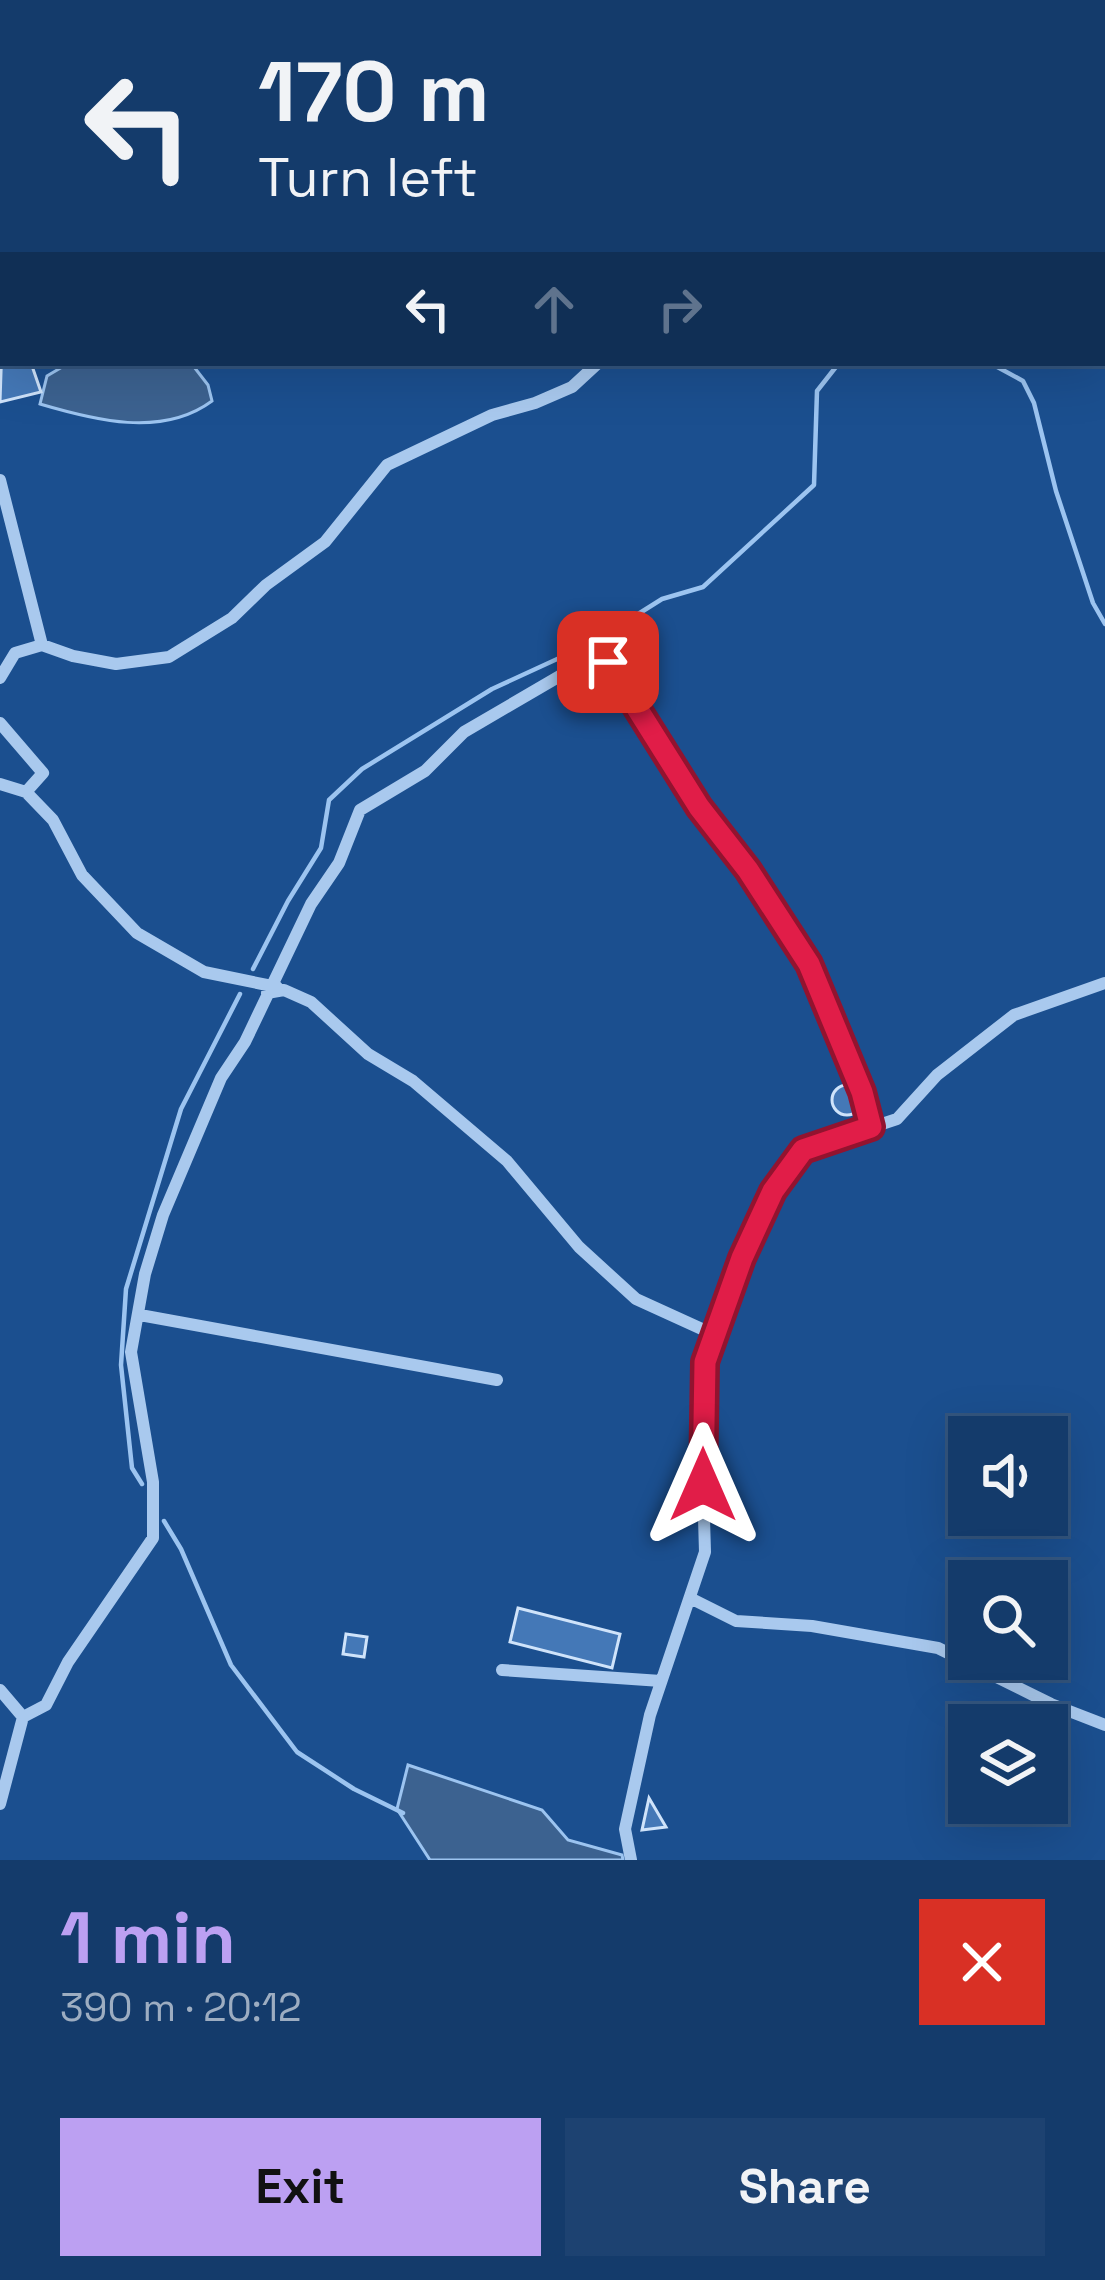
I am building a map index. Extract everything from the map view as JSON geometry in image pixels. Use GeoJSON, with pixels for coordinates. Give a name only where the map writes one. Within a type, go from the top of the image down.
{"type":"FeatureCollection","features":[{"type":"Feature","properties":{"kind":"street"},"geometry":{"type":"LineString","coordinates":[[0,678],[15,653],[42,645],[116,664],[169,658],[232,618],[266,585],[325,542],[387,465],[492,415],[572,387],[595,366]]}},
{"type":"Feature","properties":{"kind":"street"},"geometry":{"type":"LineString","coordinates":[[0,480],[42,645]]}},
{"type":"Feature","properties":{"kind":"street"},"geometry":{"type":"LineString","coordinates":[[0,1804],[23,1717],[46,1706],[68,1662],[153,1538],[153,1482],[130,1352],[145,1274],[163,1215],[221,1078],[274,989],[311,904],[339,863],[360,811],[425,771],[464,732],[589,659],[608,662],[699,807],[748,870],[809,964],[862,1092],[871,1127]]}},
{"type":"Feature","properties":{"kind":"street"},"geometry":{"type":"LineString","coordinates":[[0,724],[43,773],[26,792]]}},
{"type":"Feature","properties":{"kind":"street"},"geometry":{"type":"LineString","coordinates":[[0,784],[26,792],[52,820],[82,875],[137,933],[203,972],[274,989],[321,1009],[368,1054],[413,1081],[508,1161],[579,1247],[636,1299],[715,1335]]}},
{"type":"Feature","properties":{"kind":"street"},"geometry":{"type":"LineString","coordinates":[[632,1860],[625,1829],[650,1715],[705,1552],[705,1362],[742,1258],[773,1191],[803,1150],[896,1119],[937,1075],[1014,1016],[1105,983]]}},
{"type":"Feature","properties":{"kind":"street"},"geometry":{"type":"LineString","coordinates":[[140,1315],[497,1380]]}},
{"type":"Feature","properties":{"kind":"street"},"geometry":{"type":"LineString","coordinates":[[690,1598],[736,1621],[812,1627],[938,1648],[1105,1725]]}},
{"type":"Feature","properties":{"kind":"street"},"geometry":{"type":"LineString","coordinates":[[502,1670],[662,1682]]}},
{"type":"Feature","properties":{"kind":"street"},"geometry":{"type":"LineString","coordinates":[[0,1690],[23,1717]]}},
{"type":"Feature","properties":{"kind":"water"},"geometry":{"type":"Polygon","coordinates":[[[64,366],[193,366],[208,385],[212,401],[172,419],[105,420],[40,404],[47,376],[64,366]]]}},
{"type":"Feature","properties":{"kind":"water"},"geometry":{"type":"Polygon","coordinates":[[[408,1765],[542,1810],[568,1840],[622,1855],[623,1860],[430,1860],[397,1809],[408,1765]]]}},
{"type":"Feature","properties":{"kind":"building"},"geometry":{"type":"Polygon","coordinates":[[[1,366],[32,366],[41,392],[0,402],[1,366]]]}},
{"type":"Feature","properties":{"kind":"building"},"geometry":{"type":"Polygon","coordinates":[[[847,1085],[862,1100],[847,1115],[832,1100],[847,1085]]]}},
{"type":"Feature","properties":{"kind":"building"},"geometry":{"type":"Polygon","coordinates":[[[518,1608],[620,1634],[612,1668],[510,1642],[518,1608]]]}},
{"type":"Feature","properties":{"kind":"building"},"geometry":{"type":"Polygon","coordinates":[[[346,1634],[367,1637],[364,1657],[343,1654],[346,1634]]]}},
{"type":"Feature","properties":{"kind":"building"},"geometry":{"type":"Polygon","coordinates":[[[649,1798],[666,1827],[642,1830],[649,1798]]]}},
{"type":"Feature","properties":{"kind":"waterway"},"geometry":{"type":"LineString","coordinates":[[253,969],[321,848],[329,800],[362,769],[492,689],[592,643],[662,599],[703,587],[814,485],[817,391],[837,366]]}},
{"type":"Feature","properties":{"kind":"waterway"},"geometry":{"type":"LineString","coordinates":[[996,366],[1023,381],[1034,403],[1056,491],[1093,603],[1105,624]]}},
{"type":"Feature","properties":{"kind":"waterway"},"geometry":{"type":"LineString","coordinates":[[142,1484],[132,1468],[121,1365],[126,1289],[181,1109],[240,994]]}},
{"type":"Feature","properties":{"kind":"waterway"},"geometry":{"type":"LineString","coordinates":[[164,1521],[181,1549],[231,1665],[297,1752],[354,1789],[403,1813]]}},
{"type":"Feature","properties":{"kind":"route"},"geometry":{"type":"LineString","coordinates":[[608,662],[699,807],[748,870],[809,964],[862,1092],[871,1127],[803,1150],[773,1191],[742,1258],[705,1362],[703,1485]]}}]}
